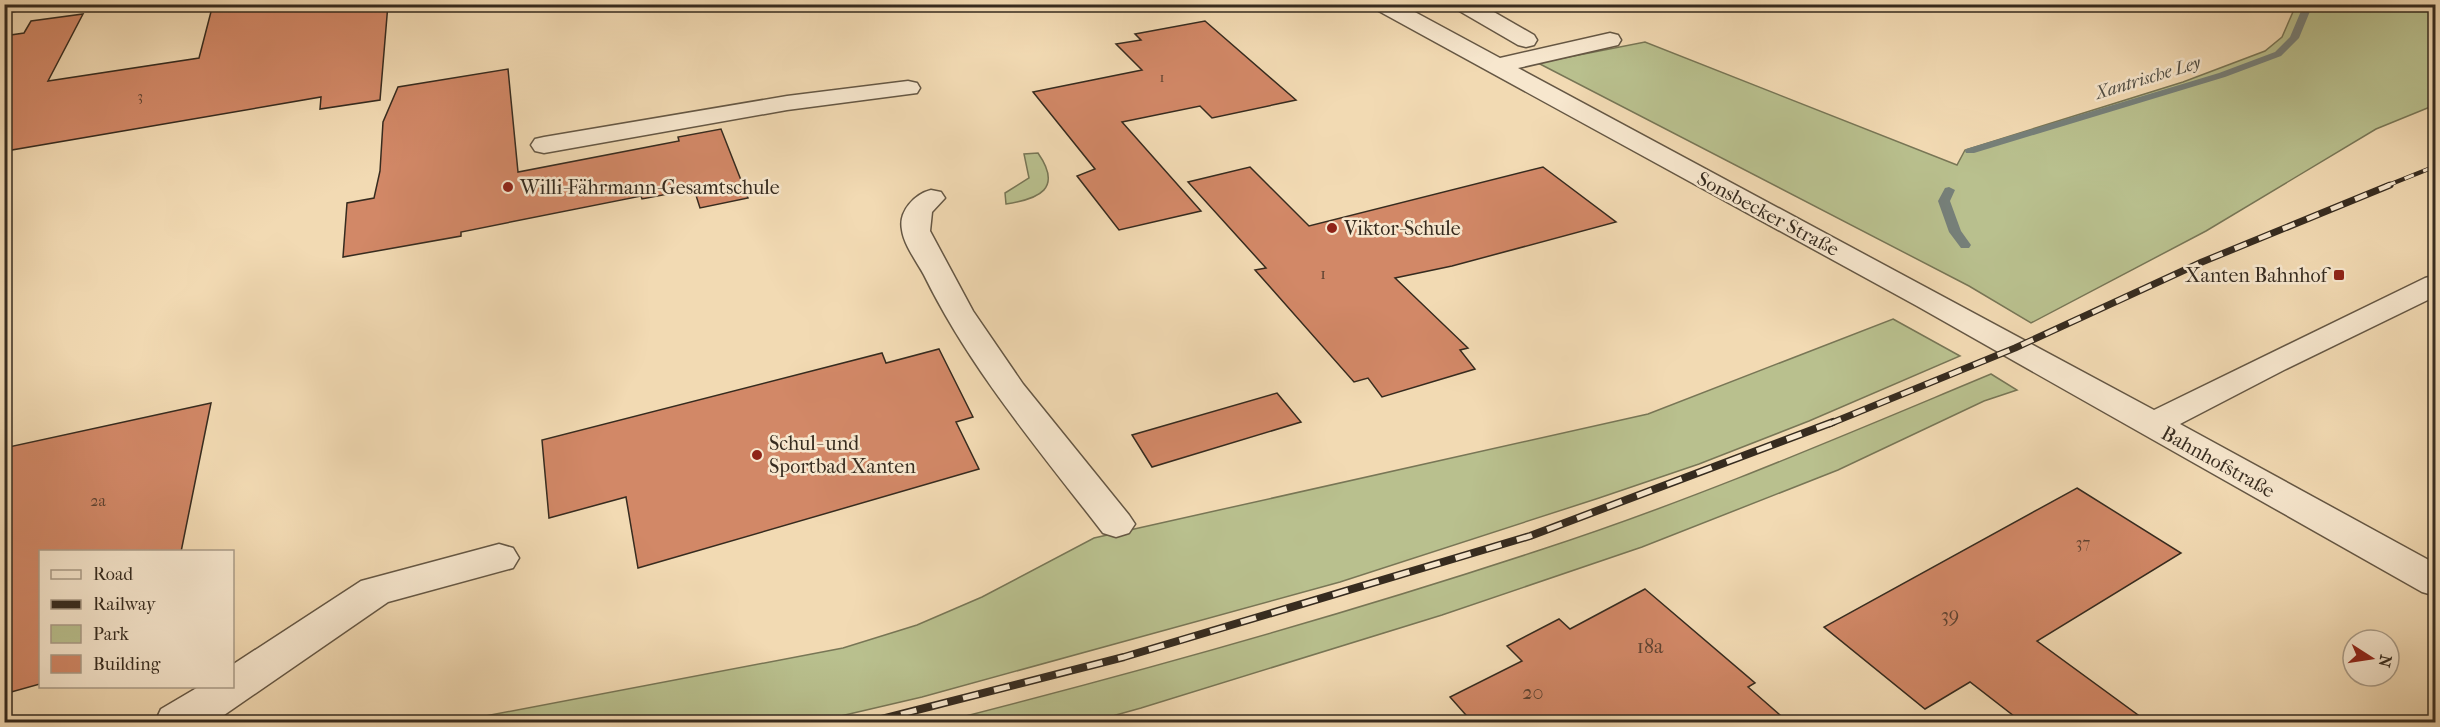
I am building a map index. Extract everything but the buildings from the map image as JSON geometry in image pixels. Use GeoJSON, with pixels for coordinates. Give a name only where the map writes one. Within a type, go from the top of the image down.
{"type":"FeatureCollection","features":[{"type":"Feature","properties":{"kind":"street"},"geometry":{"type":"LineString","coordinates":[[4,7],[16,4]]}},
{"type":"Feature","properties":{"kind":"street"},"geometry":{"type":"LineString","coordinates":[[579,4],[685,4]]}},
{"type":"Feature","properties":{"kind":"street","name":"Sonsbecker Straße"},"geometry":{"type":"LineString","coordinates":[[1383,4],[1928,299],[2152,425]]}},
{"type":"Feature","properties":{"kind":"street"},"geometry":{"type":"LineString","coordinates":[[1419,25],[1472,9],[1526,39]]}},
{"type":"Feature","properties":{"kind":"street"},"geometry":{"type":"LineString","coordinates":[[1495,66],[1610,40]]}},
{"type":"Feature","properties":{"kind":"street"},"geometry":{"type":"LineString","coordinates":[[544,145],[788,103],[908,88]]}},
{"type":"Feature","properties":{"kind":"street"},"geometry":{"type":"LineString","coordinates":[[931,198],[918,209],[915,219],[916,231],[957,310],[1011,391],[1116,524]]}},
{"type":"Feature","properties":{"kind":"street","name":"Bahnhofstraße"},"geometry":{"type":"LineString","coordinates":[[2152,425],[2272,363],[2436,284]]}},
{"type":"Feature","properties":{"kind":"street","name":"Bahnhofstraße"},"geometry":{"type":"LineString","coordinates":[[2152,425],[2436,582]]}},
{"type":"Feature","properties":{"kind":"street"},"geometry":{"type":"LineString","coordinates":[[234,686],[375,591],[499,558]]}},
{"type":"Feature","properties":{"kind":"street"},"geometry":{"type":"LineString","coordinates":[[177,723],[232,688]]}},
{"type":"Feature","properties":{"kind":"green space"},"geometry":{"type":"Polygon","coordinates":[[[2296,5],[2435,5],[2435,105],[2376,129],[2206,231],[2031,323],[1969,286],[1538,63],[1645,42],[1957,165],[1965,150],[2183,82],[2265,51],[2282,37],[2296,5]]]}},
{"type":"Feature","properties":{"kind":"green space"},"geometry":{"type":"Polygon","coordinates":[[[1038,153],[1045,165],[1048,184],[1037,195],[1006,204],[1005,193],[1029,178],[1024,154],[1038,153]]]}},
{"type":"Feature","properties":{"kind":"green space"},"geometry":{"type":"Polygon","coordinates":[[[1893,319],[1960,356],[1809,421],[1699,464],[1340,582],[922,697],[815,722],[454,722],[843,648],[917,625],[982,597],[1094,538],[1648,414],[1893,319]]]}},
{"type":"Feature","properties":{"kind":"green space"},"geometry":{"type":"Polygon","coordinates":[[[1991,374],[2017,390],[1984,401],[1838,470],[1642,547],[1442,615],[1091,722],[942,722],[1242,641],[1540,550],[1711,489],[1991,374]]]}},
{"type":"Feature","properties":{"kind":"waterway","name":"Xantrische Ley"},"geometry":{"type":"LineString","coordinates":[[1970,151],[2222,75],[2278,54],[2294,38],[2309,4]]}},
{"type":"Feature","properties":{"kind":"waterway","name":"Xantrische Ley"},"geometry":{"type":"LineString","coordinates":[[1949,190],[1944,201],[1955,232],[1965,245]]}},
{"type":"Feature","properties":{"kind":"railway"},"geometry":{"type":"LineString","coordinates":[[2386,186],[2436,166]]}},
{"type":"Feature","properties":{"kind":"railway"},"geometry":{"type":"LineString","coordinates":[[1829,424],[2015,348],[2202,262],[2390,185]]}},
{"type":"Feature","properties":{"kind":"railway"},"geometry":{"type":"LineString","coordinates":[[870,722],[1124,657],[1530,536],[1833,422]]}},
{"type":"Feature","properties":{"kind":"place","name":"Willi-Fährmann-Gesamtschule"},"geometry":{"type":"Point","coordinates":[508,187]}},
{"type":"Feature","properties":{"kind":"place","name":"Viktor-Schule"},"geometry":{"type":"Point","coordinates":[1332,228]}},
{"type":"Feature","properties":{"kind":"place","name":"Xanten Bahnhof"},"geometry":{"type":"Point","coordinates":[2339,275]}},
{"type":"Feature","properties":{"kind":"place","name":"Schul- und Sportbad Xanten"},"geometry":{"type":"Point","coordinates":[757,455]}}]}
